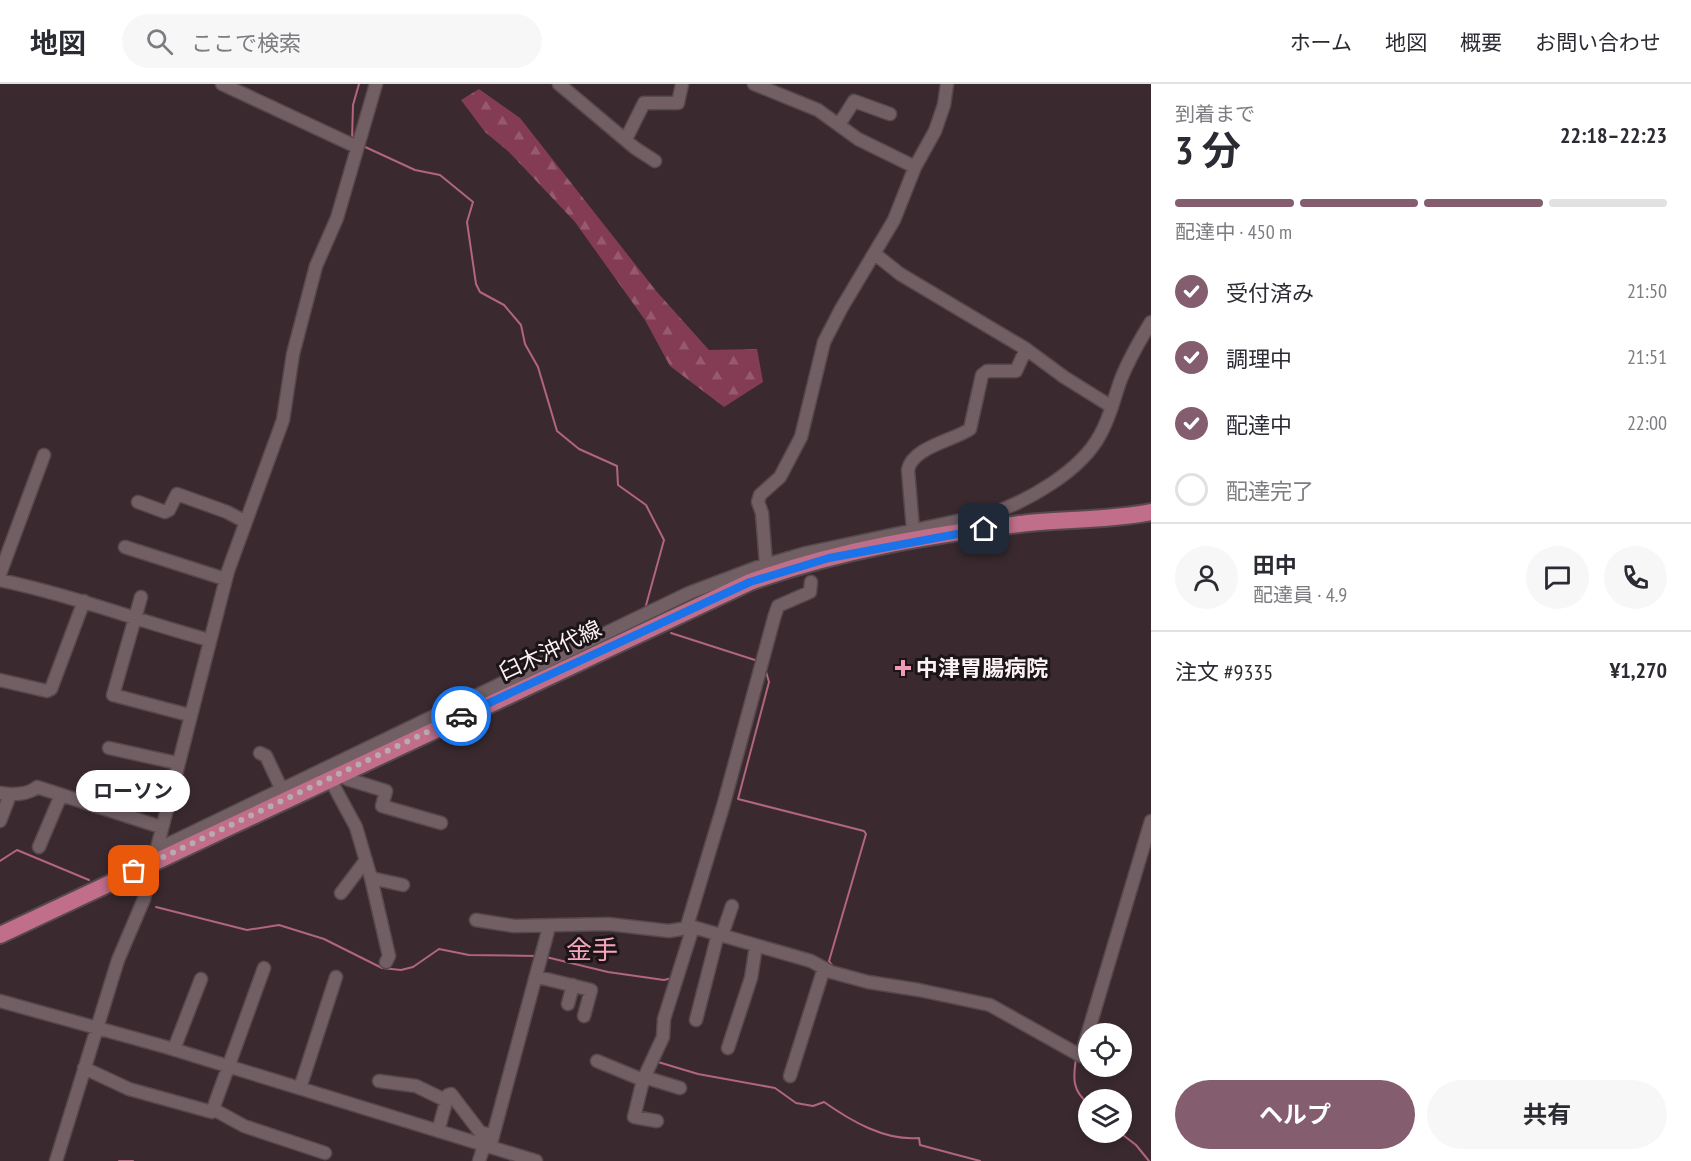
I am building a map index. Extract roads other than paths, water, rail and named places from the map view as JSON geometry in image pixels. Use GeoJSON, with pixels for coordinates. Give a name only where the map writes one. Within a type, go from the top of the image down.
{"type":"FeatureCollection","features":[{"type":"Feature","properties":{"kind":"main road","name":"臼木沖代線"},"geometry":{"type":"LineString","coordinates":[[0,934],[154,856],[336,775],[719,594],[784,570],[860,551],[984,529],[1151,512]]}},
{"type":"Feature","properties":{"kind":"street"},"geometry":{"type":"LineString","coordinates":[[222,84],[357,147]]}},
{"type":"Feature","properties":{"kind":"street"},"geometry":{"type":"LineString","coordinates":[[56,1161],[118,960],[144,900],[225,579],[244,521],[283,420],[297,334],[316,266],[340,209],[376,84]]}},
{"type":"Feature","properties":{"kind":"street"},"geometry":{"type":"LineString","coordinates":[[559,84],[655,161]]}},
{"type":"Feature","properties":{"kind":"street"},"geometry":{"type":"LineString","coordinates":[[626,139],[644,103],[678,103],[682,84]]}},
{"type":"Feature","properties":{"kind":"street"},"geometry":{"type":"LineString","coordinates":[[754,84],[812,106],[840,123],[858,139],[915,166]]}},
{"type":"Feature","properties":{"kind":"street"},"geometry":{"type":"LineString","coordinates":[[766,564],[762,513],[758,502],[760,495],[780,477],[801,437],[824,342],[894,220],[915,166],[939,121],[947,84]]}},
{"type":"Feature","properties":{"kind":"street"},"geometry":{"type":"LineString","coordinates":[[840,123],[854,101],[890,114]]}},
{"type":"Feature","properties":{"kind":"street"},"geometry":{"type":"LineString","coordinates":[[875,254],[900,274],[1026,349],[1064,377],[1112,407]]}},
{"type":"Feature","properties":{"kind":"street"},"geometry":{"type":"LineString","coordinates":[[154,856],[282,790],[668,602],[766,564],[1000,510],[1059,477],[1088,455],[1100,437],[1126,368],[1147,338],[1151,322]]}},
{"type":"Feature","properties":{"kind":"street"},"geometry":{"type":"LineString","coordinates":[[913,529],[908,470],[910,463],[944,440],[970,429],[982,375],[987,371],[1016,371],[1026,349]]}},
{"type":"Feature","properties":{"kind":"street"},"geometry":{"type":"LineString","coordinates":[[0,574],[44,455]]}},
{"type":"Feature","properties":{"kind":"street"},"geometry":{"type":"LineString","coordinates":[[138,502],[165,512],[169,510],[177,494],[227,512],[244,521]]}},
{"type":"Feature","properties":{"kind":"street"},"geometry":{"type":"LineString","coordinates":[[126,547],[225,579]]}},
{"type":"Feature","properties":{"kind":"street"},"geometry":{"type":"LineString","coordinates":[[0,580],[84,602],[134,620],[209,640]]}},
{"type":"Feature","properties":{"kind":"street"},"geometry":{"type":"LineString","coordinates":[[657,1121],[634,1117],[644,1079],[663,1037],[664,1019],[774,618],[778,606],[810,592],[811,582]]}},
{"type":"Feature","properties":{"kind":"street"},"geometry":{"type":"LineString","coordinates":[[141,597],[113,695],[189,715]]}},
{"type":"Feature","properties":{"kind":"street"},"geometry":{"type":"LineString","coordinates":[[0,680],[47,691],[51,689],[84,602]]}},
{"type":"Feature","properties":{"kind":"street"},"geometry":{"type":"LineString","coordinates":[[109,748],[177,763]]}},
{"type":"Feature","properties":{"kind":"street"},"geometry":{"type":"LineString","coordinates":[[260,753],[266,756],[282,790]]}},
{"type":"Feature","properties":{"kind":"street"},"geometry":{"type":"LineString","coordinates":[[336,775],[386,790],[382,806],[441,823]]}},
{"type":"Feature","properties":{"kind":"street"},"geometry":{"type":"LineString","coordinates":[[336,775],[356,827],[371,878],[389,956],[386,962]]}},
{"type":"Feature","properties":{"kind":"street"},"geometry":{"type":"LineString","coordinates":[[0,821],[5,794],[33,791],[37,787],[161,827]]}},
{"type":"Feature","properties":{"kind":"street"},"geometry":{"type":"LineString","coordinates":[[39,847],[61,795]]}},
{"type":"Feature","properties":{"kind":"street"},"geometry":{"type":"LineString","coordinates":[[476,920],[514,926],[608,924],[669,931],[690,927],[812,962],[868,982],[990,1005],[1081,1056],[1151,821]]}},
{"type":"Feature","properties":{"kind":"street"},"geometry":{"type":"LineString","coordinates":[[341,892],[366,860]]}},
{"type":"Feature","properties":{"kind":"street"},"geometry":{"type":"LineString","coordinates":[[371,878],[403,885]]}},
{"type":"Feature","properties":{"kind":"street"},"geometry":{"type":"LineString","coordinates":[[696,1020],[720,935],[732,906]]}},
{"type":"Feature","properties":{"kind":"street"},"geometry":{"type":"LineString","coordinates":[[479,1161],[489,1143],[538,976],[549,927]]}},
{"type":"Feature","properties":{"kind":"street"},"geometry":{"type":"LineString","coordinates":[[728,1048],[751,978],[756,946]]}},
{"type":"Feature","properties":{"kind":"street"},"geometry":{"type":"LineString","coordinates":[[84,1068],[129,1089],[212,1112],[264,968]]}},
{"type":"Feature","properties":{"kind":"street"},"geometry":{"type":"LineString","coordinates":[[790,1076],[824,968]]}},
{"type":"Feature","properties":{"kind":"street"},"geometry":{"type":"LineString","coordinates":[[538,976],[591,990],[584,1016]]}},
{"type":"Feature","properties":{"kind":"street"},"geometry":{"type":"LineString","coordinates":[[300,1088],[336,978]]}},
{"type":"Feature","properties":{"kind":"street"},"geometry":{"type":"LineString","coordinates":[[174,1049],[201,979]]}},
{"type":"Feature","properties":{"kind":"street"},"geometry":{"type":"LineString","coordinates":[[568,1004],[573,986]]}},
{"type":"Feature","properties":{"kind":"street"},"geometry":{"type":"LineString","coordinates":[[1,1004],[174,1049],[438,1131],[489,1143],[536,1161]]}},
{"type":"Feature","properties":{"kind":"street"},"geometry":{"type":"LineString","coordinates":[[597,1061],[644,1079],[680,1088]]}},
{"type":"Feature","properties":{"kind":"street"},"geometry":{"type":"LineString","coordinates":[[379,1081],[416,1086],[447,1101]]}},
{"type":"Feature","properties":{"kind":"street"},"geometry":{"type":"LineString","coordinates":[[438,1131],[448,1095],[452,1094],[489,1143]]}},
{"type":"Feature","properties":{"kind":"street"},"geometry":{"type":"LineString","coordinates":[[213,1109],[244,1126],[325,1153]]}},
{"type":"Feature","properties":{"kind":"waterway"},"geometry":{"type":"LineString","coordinates":[[352,141],[353,105],[359,84]]}},
{"type":"Feature","properties":{"kind":"waterway"},"geometry":{"type":"LineString","coordinates":[[242,87],[277,103]]}},
{"type":"Feature","properties":{"kind":"waterway"},"geometry":{"type":"LineString","coordinates":[[363,146],[415,170],[440,175],[473,202],[467,222],[476,284],[480,292],[504,305],[521,325],[525,344],[538,367],[557,431],[579,449],[617,466],[618,485],[646,505],[664,540],[645,609]]}},
{"type":"Feature","properties":{"kind":"waterway"},"geometry":{"type":"LineString","coordinates":[[671,633],[758,661]]}},
{"type":"Feature","properties":{"kind":"waterway"},"geometry":{"type":"LineString","coordinates":[[765,668],[769,682],[738,799],[864,831],[866,834],[829,961],[835,969]]}},
{"type":"Feature","properties":{"kind":"waterway"},"geometry":{"type":"LineString","coordinates":[[0,861],[17,850],[89,880]]}},
{"type":"Feature","properties":{"kind":"waterway"},"geometry":{"type":"LineString","coordinates":[[156,907],[247,930],[279,925],[324,939],[382,968],[401,970],[413,967],[439,949],[469,955],[537,956]]}},
{"type":"Feature","properties":{"kind":"waterway"},"geometry":{"type":"LineString","coordinates":[[546,957],[608,972],[664,980],[672,978]]}},
{"type":"Feature","properties":{"kind":"waterway"},"geometry":{"type":"LineString","coordinates":[[1076,1059],[1074,1072],[1078,1092]]}},
{"type":"Feature","properties":{"kind":"waterway"},"geometry":{"type":"LineString","coordinates":[[658,1062],[698,1074],[775,1088],[796,1103],[813,1106],[824,1102],[857,1123],[881,1133],[919,1138],[920,1145],[980,1161]]}},
{"type":"Feature","properties":{"kind":"waterway"},"geometry":{"type":"LineString","coordinates":[[1132,1142],[1149,1161]]}},
{"type":"Feature","properties":{"kind":"waterway"},"geometry":{"type":"LineString","coordinates":[[119,1161],[133,1161]]}},
{"type":"Feature","properties":{"kind":"place","name":"中津胃腸病院"},"geometry":{"type":"Point","coordinates":[903,668]}},
{"type":"Feature","properties":{"kind":"place","name":"ローソン"},"geometry":{"type":"Point","coordinates":[134,871]}},
{"type":"Feature","properties":{"kind":"district","name":"金手"},"geometry":{"type":"Point","coordinates":[592,950]}}]}
